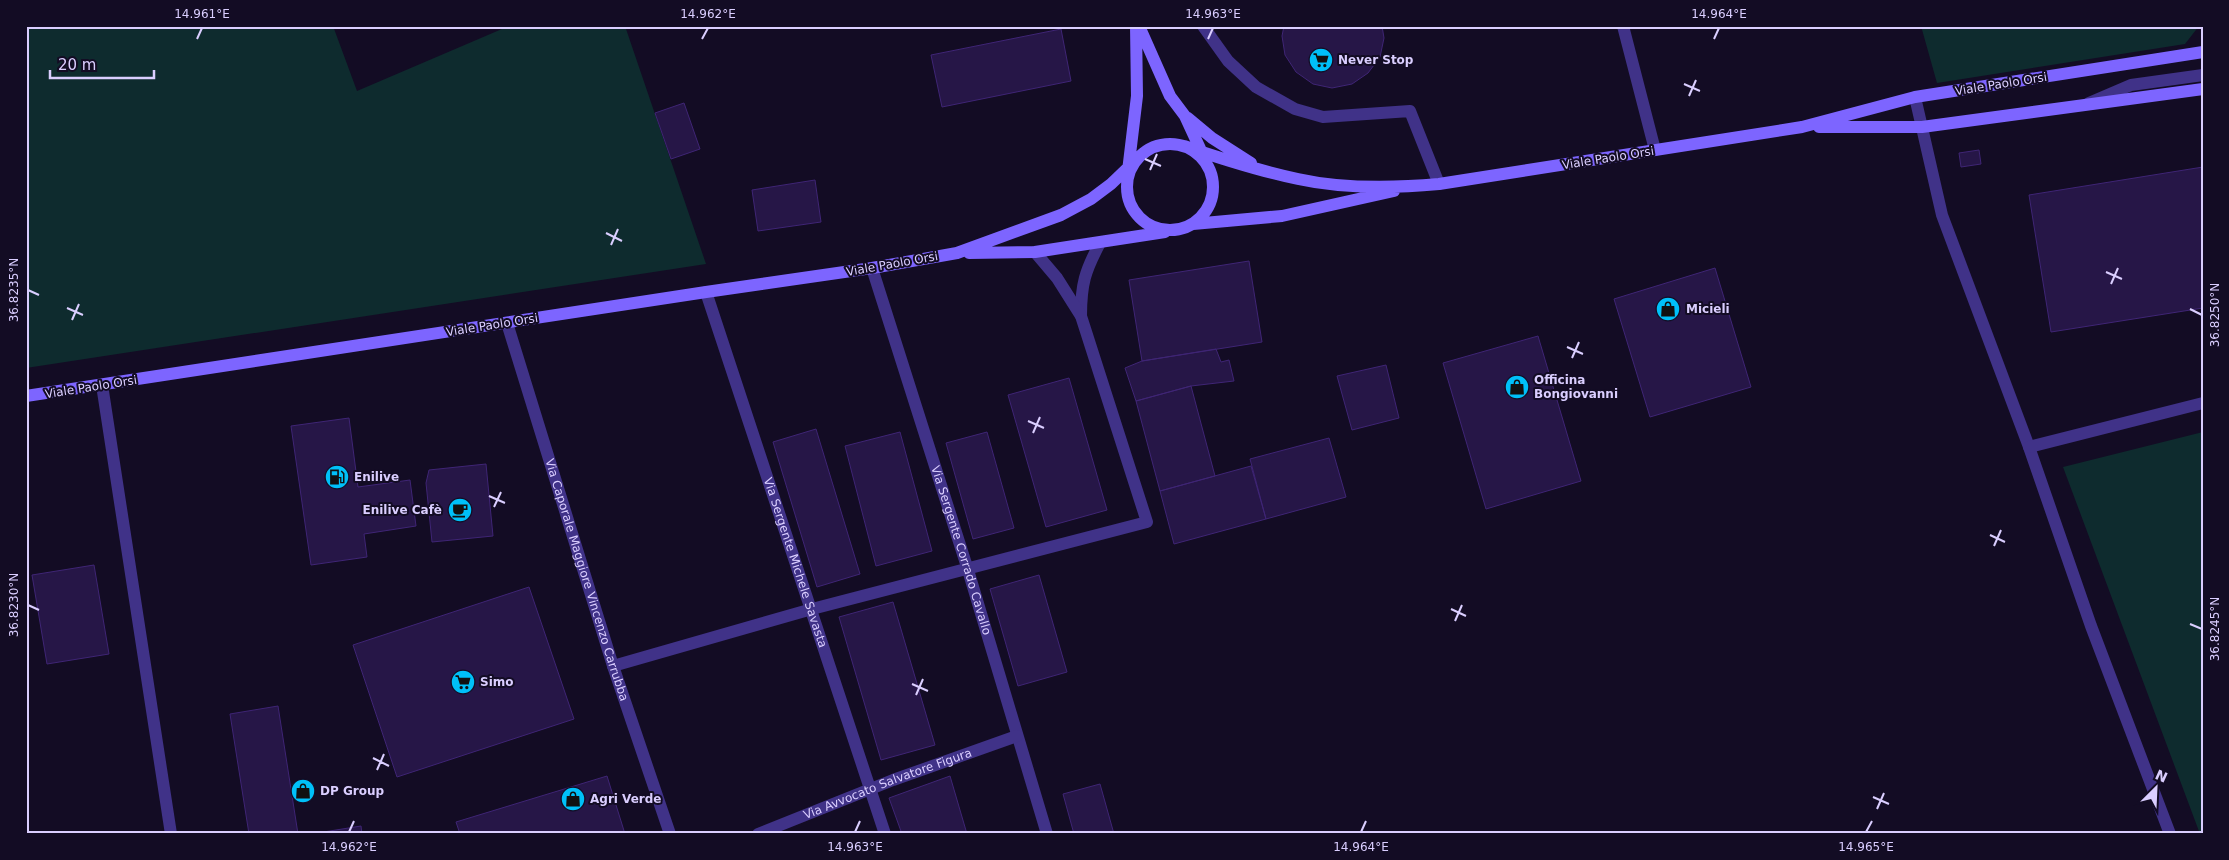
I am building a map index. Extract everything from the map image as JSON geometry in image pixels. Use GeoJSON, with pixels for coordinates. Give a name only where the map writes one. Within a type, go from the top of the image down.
{"type":"FeatureCollection","features":[{"type":"Feature","properties":{"kind":"main road"},"geometry":{"type":"LineString","coordinates":[[1137,26],[1170,96],[1185,116],[1211,173],[1214,187],[1211,201],[1204,214],[1193,224]]}},
{"type":"Feature","properties":{"kind":"main road"},"geometry":{"type":"LineString","coordinates":[[1137,26],[1137,96],[1132,164],[1127,183],[1127,195],[1132,208],[1139,218],[1150,226],[1162,230],[1175,230]]}},
{"type":"Feature","properties":{"kind":"main road","name":"Viale Paolo Orsi"},"geometry":{"type":"LineString","coordinates":[[1414,186],[1440,184],[1802,126],[1915,97],[2203,52]]}},
{"type":"Feature","properties":{"kind":"main road","name":"Viale Paolo Orsi"},"geometry":{"type":"LineString","coordinates":[[1802,126],[1922,127],[2077,108],[2203,89]]}},
{"type":"Feature","properties":{"kind":"main road"},"geometry":{"type":"LineString","coordinates":[[1185,116],[1212,138],[1261,170]]}},
{"type":"Feature","properties":{"kind":"main road"},"geometry":{"type":"LineString","coordinates":[[957,253],[1062,215],[1092,199],[1111,184],[1145,151],[1157,145],[1171,143],[1184,146],[1300,180],[1343,185],[1414,186]]}},
{"type":"Feature","properties":{"kind":"main road"},"geometry":{"type":"LineString","coordinates":[[1184,146],[1196,152],[1205,162],[1211,173]]}},
{"type":"Feature","properties":{"kind":"main road"},"geometry":{"type":"LineString","coordinates":[[957,253],[1035,252],[1100,243],[1175,230],[1193,224],[1282,216],[1414,186]]}},
{"type":"Feature","properties":{"kind":"main road","name":"Viale Paolo Orsi"},"geometry":{"type":"LineString","coordinates":[[26,396],[872,268],[957,253]]}},
{"type":"Feature","properties":{"kind":"street"},"geometry":{"type":"LineString","coordinates":[[1203,26],[1228,62],[1256,87],[1295,109],[1323,117],[1410,111],[1440,184]]}},
{"type":"Feature","properties":{"kind":"street"},"geometry":{"type":"LineString","coordinates":[[1623,26],[1655,150]]}},
{"type":"Feature","properties":{"kind":"street"},"geometry":{"type":"LineString","coordinates":[[2077,108],[2131,85],[2203,75]]}},
{"type":"Feature","properties":{"kind":"street"},"geometry":{"type":"LineString","coordinates":[[1915,97],[1942,215],[2028,447],[2091,626],[2170,834]]}},
{"type":"Feature","properties":{"kind":"street"},"geometry":{"type":"LineString","coordinates":[[1081,316],[1081,292],[1087,267],[1100,243]]}},
{"type":"Feature","properties":{"kind":"street"},"geometry":{"type":"LineString","coordinates":[[612,666],[812,609],[1147,522],[1081,316],[1057,278],[1035,252]]}},
{"type":"Feature","properties":{"kind":"street","name":"Via Sergente Corrado Cavallo"},"geometry":{"type":"LineString","coordinates":[[872,268],[968,570],[1047,834]]}},
{"type":"Feature","properties":{"kind":"street","name":"Via Sergente Michele Savasta"},"geometry":{"type":"LineString","coordinates":[[706,292],[885,834]]}},
{"type":"Feature","properties":{"kind":"street","name":"Via Caporale Maggiore Vincenzo Carrubba"},"geometry":{"type":"LineString","coordinates":[[507,323],[612,666],[670,834]]}},
{"type":"Feature","properties":{"kind":"street"},"geometry":{"type":"LineString","coordinates":[[102,385],[171,834]]}},
{"type":"Feature","properties":{"kind":"street"},"geometry":{"type":"LineString","coordinates":[[2028,447],[2203,403]]}},
{"type":"Feature","properties":{"kind":"street","name":"Via Avvocato Salvatore Figura"},"geometry":{"type":"LineString","coordinates":[[758,834],[870,790],[1017,736]]}},
{"type":"Feature","properties":{"kind":"green space"},"geometry":{"type":"Polygon","coordinates":[[[26,26],[333,26],[357,91],[509,26],[625,26],[706,264],[26,368],[26,26]]]}},
{"type":"Feature","properties":{"kind":"green space"},"geometry":{"type":"Polygon","coordinates":[[[1921,26],[2199,26],[2185,44],[1937,83],[1921,26]]]}},
{"type":"Feature","properties":{"kind":"green space"},"geometry":{"type":"Polygon","coordinates":[[[2203,432],[2203,834],[2200,834],[2063,467],[2203,432]]]}},
{"type":"Feature","properties":{"kind":"building"},"geometry":{"type":"Polygon","coordinates":[[[1284,26],[1382,26],[1384,38],[1380,57],[1368,73],[1352,84],[1332,88],[1313,84],[1296,72],[1285,55],[1282,36],[1284,26]]]}},
{"type":"Feature","properties":{"kind":"building"},"geometry":{"type":"Polygon","coordinates":[[[1061,29],[1071,81],[942,107],[931,55],[1061,29]]]}},
{"type":"Feature","properties":{"kind":"building"},"geometry":{"type":"Polygon","coordinates":[[[684,103],[700,149],[671,159],[655,113],[684,103]]]}},
{"type":"Feature","properties":{"kind":"building"},"geometry":{"type":"Polygon","coordinates":[[[1979,150],[1981,164],[1961,167],[1959,153],[1979,150]]]}},
{"type":"Feature","properties":{"kind":"building"},"geometry":{"type":"Polygon","coordinates":[[[2203,167],[2203,308],[2051,332],[2029,195],[2203,167]]]}},
{"type":"Feature","properties":{"kind":"building"},"geometry":{"type":"Polygon","coordinates":[[[815,180],[821,222],[758,231],[752,190],[815,180]]]}},
{"type":"Feature","properties":{"kind":"building"},"geometry":{"type":"Polygon","coordinates":[[[1249,261],[1262,342],[1142,361],[1129,280],[1249,261]]]}},
{"type":"Feature","properties":{"kind":"building"},"geometry":{"type":"Polygon","coordinates":[[[1715,268],[1751,387],[1650,417],[1614,299],[1715,268]]]}},
{"type":"Feature","properties":{"kind":"building"},"geometry":{"type":"Polygon","coordinates":[[[1538,336],[1581,481],[1486,509],[1443,363],[1538,336]]]}},
{"type":"Feature","properties":{"kind":"building"},"geometry":{"type":"Polygon","coordinates":[[[1216,349],[1221,362],[1229,360],[1234,381],[1191,386],[1136,401],[1125,368],[1142,361],[1216,349]]]}},
{"type":"Feature","properties":{"kind":"building"},"geometry":{"type":"Polygon","coordinates":[[[1386,365],[1399,418],[1352,430],[1337,376],[1386,365]]]}},
{"type":"Feature","properties":{"kind":"building"},"geometry":{"type":"Polygon","coordinates":[[[1069,378],[1107,510],[1046,527],[1008,395],[1069,378]]]}},
{"type":"Feature","properties":{"kind":"building"},"geometry":{"type":"Polygon","coordinates":[[[1191,386],[1215,476],[1160,491],[1136,401],[1191,386]]]}},
{"type":"Feature","properties":{"kind":"building"},"geometry":{"type":"Polygon","coordinates":[[[349,418],[358,487],[410,480],[416,526],[364,534],[367,557],[311,565],[291,426],[349,418]]]}},
{"type":"Feature","properties":{"kind":"building"},"geometry":{"type":"Polygon","coordinates":[[[816,429],[860,574],[817,587],[773,442],[816,429]]]}},
{"type":"Feature","properties":{"kind":"building"},"geometry":{"type":"Polygon","coordinates":[[[900,432],[932,551],[876,566],[845,446],[900,432]]]}},
{"type":"Feature","properties":{"kind":"building"},"geometry":{"type":"Polygon","coordinates":[[[987,432],[1014,528],[973,539],[946,443],[987,432]]]}},
{"type":"Feature","properties":{"kind":"building"},"geometry":{"type":"Polygon","coordinates":[[[1329,438],[1346,497],[1266,519],[1250,459],[1329,438]]]}},
{"type":"Feature","properties":{"kind":"building","name":"Enilive Cafè"},"geometry":{"type":"Polygon","coordinates":[[[486,464],[493,536],[432,542],[426,483],[429,470],[486,464]]]}},
{"type":"Feature","properties":{"kind":"building"},"geometry":{"type":"Polygon","coordinates":[[[1251,466],[1266,519],[1174,544],[1160,491],[1251,466]]]}},
{"type":"Feature","properties":{"kind":"building"},"geometry":{"type":"Polygon","coordinates":[[[94,565],[109,654],[47,664],[32,575],[94,565]]]}},
{"type":"Feature","properties":{"kind":"building"},"geometry":{"type":"Polygon","coordinates":[[[1039,575],[1067,672],[1018,686],[990,589],[1039,575]]]}},
{"type":"Feature","properties":{"kind":"building","name":"Simo"},"geometry":{"type":"Polygon","coordinates":[[[529,587],[574,719],[397,777],[353,645],[529,587]]]}},
{"type":"Feature","properties":{"kind":"building"},"geometry":{"type":"Polygon","coordinates":[[[893,602],[935,745],[881,760],[839,617],[893,602]]]}},
{"type":"Feature","properties":{"kind":"building"},"geometry":{"type":"Polygon","coordinates":[[[278,706],[298,834],[249,834],[230,714],[278,706]]]}},
{"type":"Feature","properties":{"kind":"building","name":"Agri Verde"},"geometry":{"type":"Polygon","coordinates":[[[607,776],[625,834],[460,834],[456,822],[607,776]]]}},
{"type":"Feature","properties":{"kind":"building"},"geometry":{"type":"Polygon","coordinates":[[[950,776],[967,834],[902,834],[889,798],[950,776]]]}},
{"type":"Feature","properties":{"kind":"building"},"geometry":{"type":"Polygon","coordinates":[[[1100,784],[1114,834],[1074,834],[1063,794],[1100,784]]]}},
{"type":"Feature","properties":{"kind":"building"},"geometry":{"type":"Polygon","coordinates":[[[361,826],[362,834],[311,834],[361,826]]]}},
{"type":"Feature","properties":{"kind":"place","name":"Never Stop"},"geometry":{"type":"Point","coordinates":[1321,60]}},
{"type":"Feature","properties":{"kind":"place","name":"Micieli"},"geometry":{"type":"Point","coordinates":[1668,309]}},
{"type":"Feature","properties":{"kind":"place","name":"Officina Bongiovanni"},"geometry":{"type":"Point","coordinates":[1517,387]}},
{"type":"Feature","properties":{"kind":"place","name":"Enilive"},"geometry":{"type":"Point","coordinates":[337,477]}},
{"type":"Feature","properties":{"kind":"place","name":"Enilive Cafè"},"geometry":{"type":"Point","coordinates":[460,510]}},
{"type":"Feature","properties":{"kind":"place","name":"Simo"},"geometry":{"type":"Point","coordinates":[463,682]}},
{"type":"Feature","properties":{"kind":"place","name":"DP Group"},"geometry":{"type":"Point","coordinates":[303,791]}},
{"type":"Feature","properties":{"kind":"place","name":"Agri Verde"},"geometry":{"type":"Point","coordinates":[573,799]}}]}
